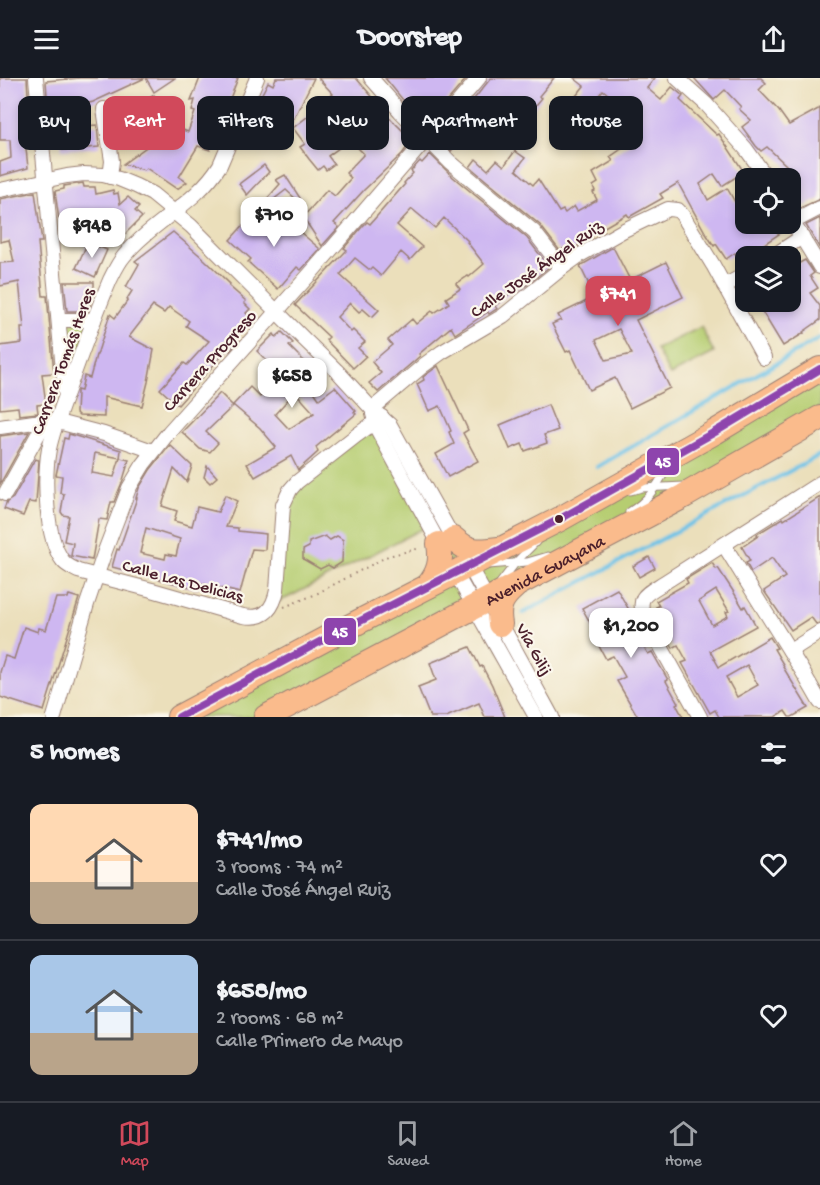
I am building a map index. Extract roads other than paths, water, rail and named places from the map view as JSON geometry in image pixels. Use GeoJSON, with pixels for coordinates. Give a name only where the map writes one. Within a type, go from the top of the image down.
{"type":"FeatureCollection","features":[{"type":"Feature","properties":{"kind":"highway","name":"Avenida Guayana"},"geometry":{"type":"LineString","coordinates":[[511,566],[560,519],[715,432],[820,369]]}},
{"type":"Feature","properties":{"kind":"highway","name":"Avenida Guayana"},"geometry":{"type":"LineString","coordinates":[[179,717],[462,569],[511,566],[703,485],[820,417]]}},
{"type":"Feature","properties":{"kind":"highway"},"geometry":{"type":"LineString","coordinates":[[266,717],[480,613],[499,616],[500,602],[511,566],[475,550],[447,541],[441,554],[439,569],[428,586]]}},
{"type":"Feature","properties":{"kind":"street"},"geometry":{"type":"LineString","coordinates":[[36,78],[66,396]]}},
{"type":"Feature","properties":{"kind":"street","name":"Carrera Tomás Heres"},"geometry":{"type":"LineString","coordinates":[[97,575],[69,567],[59,555],[52,536],[47,500],[52,421],[66,396],[105,291],[118,264],[134,245],[197,192],[215,173],[257,78]]}},
{"type":"Feature","properties":{"kind":"street"},"geometry":{"type":"LineString","coordinates":[[371,78],[401,110]]}},
{"type":"Feature","properties":{"kind":"street","name":"Carrera Progreso"},"geometry":{"type":"LineString","coordinates":[[464,96],[479,78]]}},
{"type":"Feature","properties":{"kind":"street"},"geometry":{"type":"LineString","coordinates":[[677,78],[706,104],[760,168]]}},
{"type":"Feature","properties":{"kind":"street"},"geometry":{"type":"LineString","coordinates":[[110,150],[112,161],[110,177]]}},
{"type":"Feature","properties":{"kind":"street","name":"Carrera Progreso"},"geometry":{"type":"LineString","coordinates":[[54,717],[97,575],[129,488],[143,465],[418,150]]}},
{"type":"Feature","properties":{"kind":"street"},"geometry":{"type":"LineString","coordinates":[[439,150],[534,232],[562,268]]}},
{"type":"Feature","properties":{"kind":"street","name":"Vía Gilij"},"geometry":{"type":"LineString","coordinates":[[0,190],[84,174],[110,177],[152,194],[191,226],[337,370],[377,416],[377,429],[447,541],[462,569],[480,613],[536,717]]}},
{"type":"Feature","properties":{"kind":"street"},"geometry":{"type":"LineString","coordinates":[[801,216],[820,208]]}},
{"type":"Feature","properties":{"kind":"street","name":"Calle José Ángel Ruiz"},"geometry":{"type":"LineString","coordinates":[[377,416],[435,357],[503,316],[562,268],[588,251],[624,230],[668,209],[678,210],[684,216],[764,358]]}},
{"type":"Feature","properties":{"kind":"street"},"geometry":{"type":"LineString","coordinates":[[800,234],[820,267]]}},
{"type":"Feature","properties":{"kind":"street"},"geometry":{"type":"LineString","coordinates":[[788,246],[802,237]]}},
{"type":"Feature","properties":{"kind":"street"},"geometry":{"type":"LineString","coordinates":[[724,286],[735,280]]}},
{"type":"Feature","properties":{"kind":"street"},"geometry":{"type":"LineString","coordinates":[[59,320],[94,321]]}},
{"type":"Feature","properties":{"kind":"street","name":"Calle Las Delicias"},"geometry":{"type":"LineString","coordinates":[[97,575],[252,618],[258,617],[270,609],[276,598],[282,506],[290,490],[377,416]]}},
{"type":"Feature","properties":{"kind":"street"},"geometry":{"type":"LineString","coordinates":[[3,499],[52,421]]}},
{"type":"Feature","properties":{"kind":"street"},"geometry":{"type":"LineString","coordinates":[[0,427],[52,421],[121,439],[153,451]]}},
{"type":"Feature","properties":{"kind":"street"},"geometry":{"type":"LineString","coordinates":[[700,717],[645,618],[640,604],[641,600],[645,595],[820,483]]}},
{"type":"Feature","properties":{"kind":"street"},"geometry":{"type":"LineString","coordinates":[[724,545],[820,702]]}},
{"type":"Feature","properties":{"kind":"street","name":"Vía Gilij"},"geometry":{"type":"LineString","coordinates":[[480,613],[552,717]]}},
{"type":"Feature","properties":{"kind":"street"},"geometry":{"type":"LineString","coordinates":[[790,651],[820,632]]}},
{"type":"Feature","properties":{"kind":"lane"},"geometry":{"type":"LineString","coordinates":[[626,514],[650,496],[675,454]]}},
{"type":"Feature","properties":{"kind":"lane"},"geometry":{"type":"LineString","coordinates":[[619,495],[656,487],[703,485]]}},
{"type":"Feature","properties":{"kind":"lane"},"geometry":{"type":"LineString","coordinates":[[553,532],[584,515]]}},
{"type":"Feature","properties":{"kind":"lane"},"geometry":{"type":"LineString","coordinates":[[511,566],[545,536]]}},
{"type":"Feature","properties":{"kind":"lane"},"geometry":{"type":"LineString","coordinates":[[511,566],[552,555]]}},
{"type":"Feature","properties":{"kind":"waterway"},"geometry":{"type":"LineString","coordinates":[[597,467],[820,338]]}},
{"type":"Feature","properties":{"kind":"waterway"},"geometry":{"type":"LineString","coordinates":[[523,613],[820,455]]}}]}
